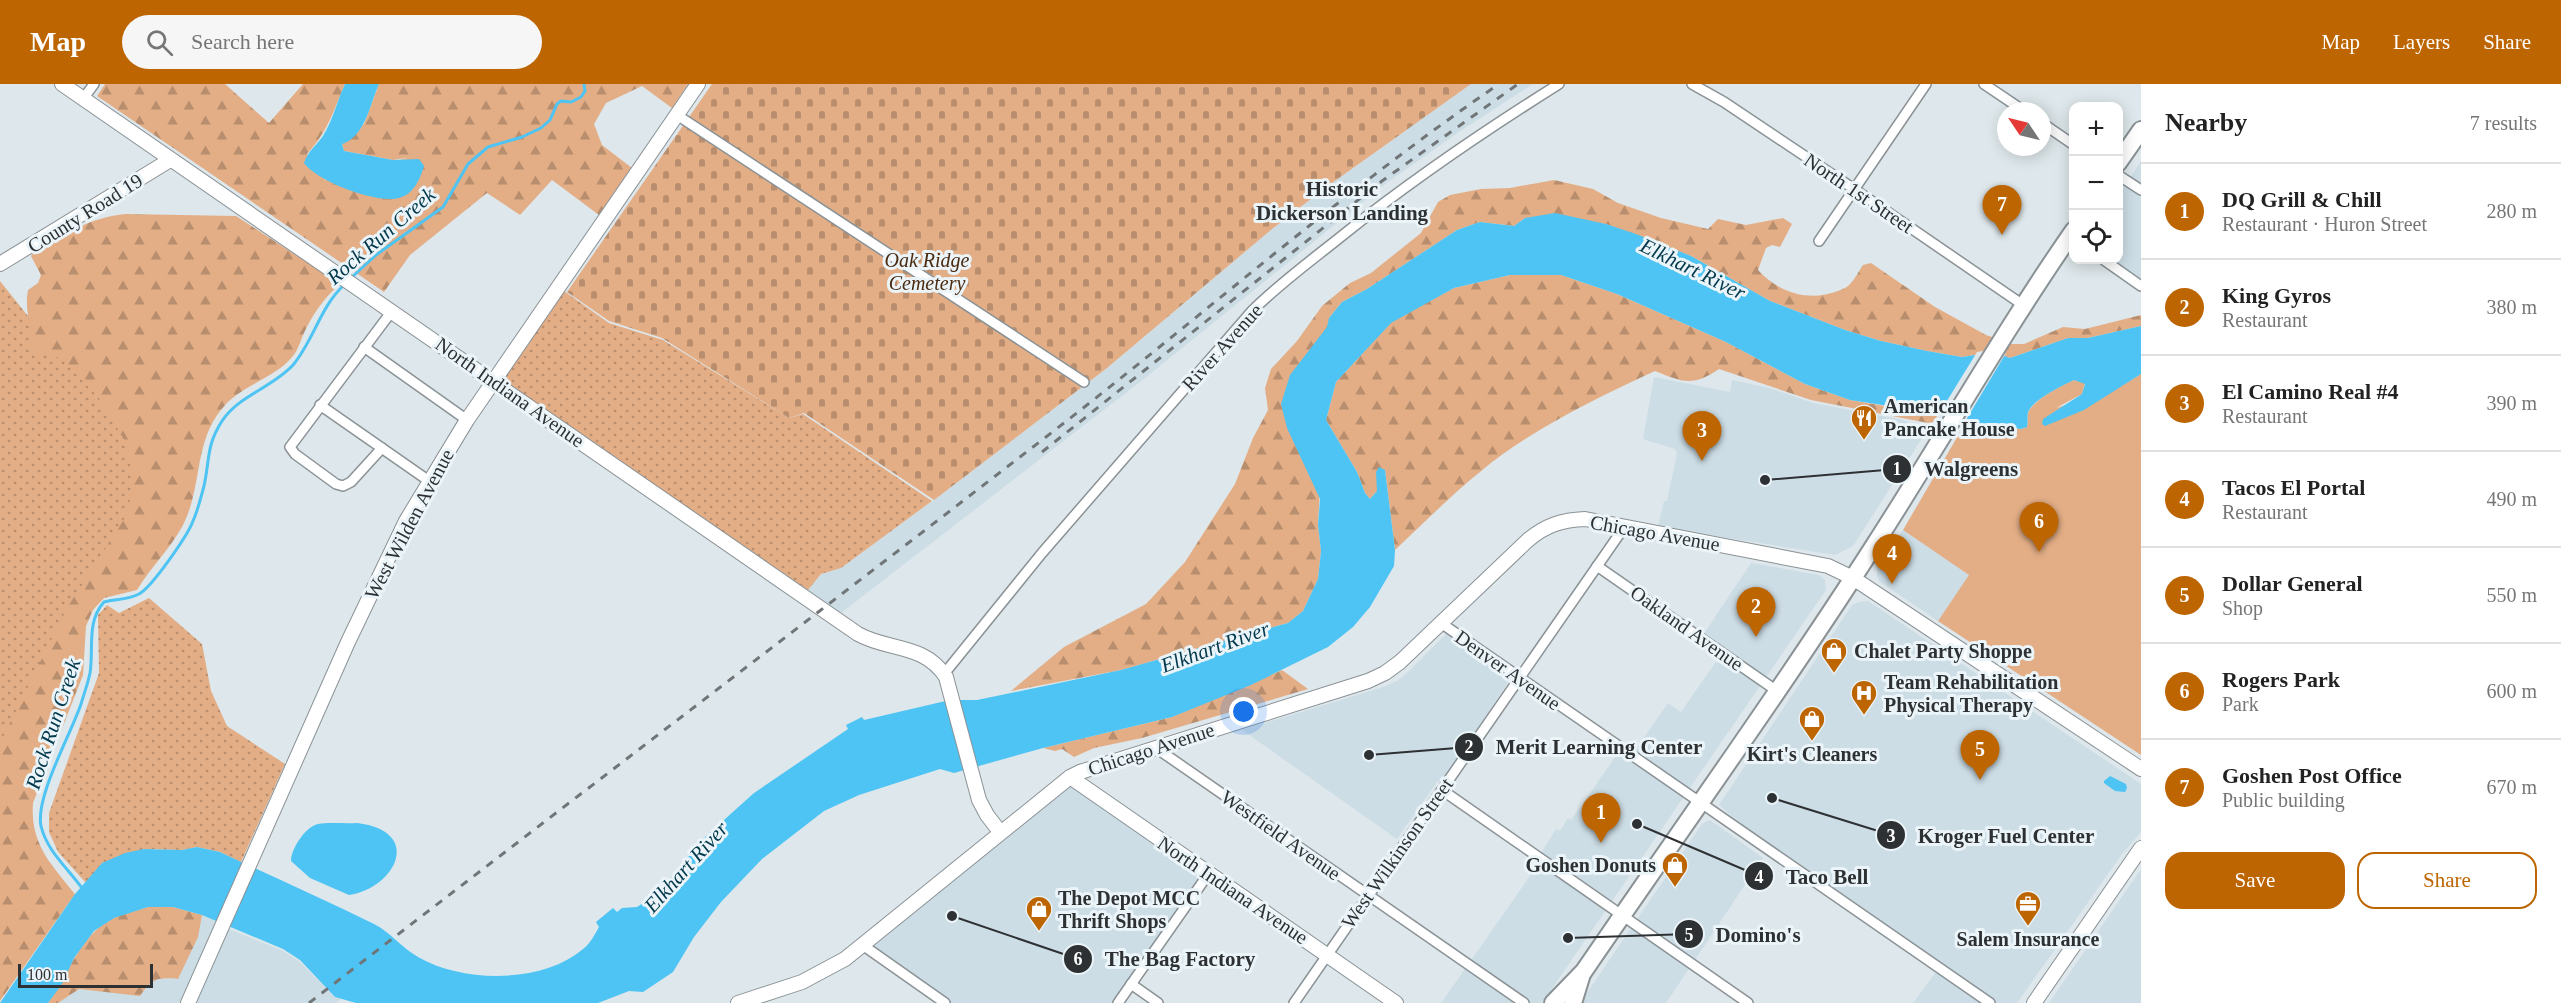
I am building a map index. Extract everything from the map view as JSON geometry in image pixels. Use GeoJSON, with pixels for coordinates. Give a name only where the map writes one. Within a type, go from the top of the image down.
{"type":"FeatureCollection","features":[{"type":"Feature","properties":{"kind":"highway"},"geometry":{"type":"LineString","coordinates":[[2123,156],[2141,130]]}},
{"type":"Feature","properties":{"kind":"highway"},"geometry":{"type":"LineString","coordinates":[[1553,1003],[1584,971],[1777,691],[1853,578],[2000,340],[2069,239]]}},
{"type":"Feature","properties":{"kind":"highway"},"geometry":{"type":"LineString","coordinates":[[1573,1003],[1584,971]]}},
{"type":"Feature","properties":{"kind":"street","name":"North Indiana Avenue"},"geometry":{"type":"LineString","coordinates":[[62,84],[858,634],[918,653],[944,674]]}},
{"type":"Feature","properties":{"kind":"street"},"geometry":{"type":"LineString","coordinates":[[83,99],[94,84]]}},
{"type":"Feature","properties":{"kind":"street","name":"West Wilden Avenue"},"geometry":{"type":"LineString","coordinates":[[188,1003],[376,581],[429,481],[467,420],[698,84]]}},
{"type":"Feature","properties":{"kind":"street","name":"River Avenue"},"geometry":{"type":"LineString","coordinates":[[944,674],[1042,553],[1252,311],[1289,277],[1400,190],[1476,135],[1559,84]]}},
{"type":"Feature","properties":{"kind":"street","name":"North 1st Street"},"geometry":{"type":"LineString","coordinates":[[1692,84],[1724,102],[2023,305]]}},
{"type":"Feature","properties":{"kind":"street"},"geometry":{"type":"LineString","coordinates":[[1819,241],[1926,84]]}},
{"type":"Feature","properties":{"kind":"street"},"geometry":{"type":"LineString","coordinates":[[1984,84],[2011,102]]}},
{"type":"Feature","properties":{"kind":"street"},"geometry":{"type":"LineString","coordinates":[[677,115],[1084,382]]}},
{"type":"Feature","properties":{"kind":"street"},"geometry":{"type":"LineString","coordinates":[[2051,129],[2069,142]]}},
{"type":"Feature","properties":{"kind":"street","name":"County Road 19"},"geometry":{"type":"LineString","coordinates":[[0,264],[170,160]]}},
{"type":"Feature","properties":{"kind":"street"},"geometry":{"type":"LineString","coordinates":[[2123,178],[2141,190]]}},
{"type":"Feature","properties":{"kind":"street"},"geometry":{"type":"LineString","coordinates":[[2110,264],[2141,286]]}},
{"type":"Feature","properties":{"kind":"street"},"geometry":{"type":"LineString","coordinates":[[382,448],[351,482],[343,486],[336,484],[295,454],[290,447],[392,310]]}},
{"type":"Feature","properties":{"kind":"street"},"geometry":{"type":"LineString","coordinates":[[364,347],[467,420]]}},
{"type":"Feature","properties":{"kind":"street"},"geometry":{"type":"LineString","coordinates":[[320,405],[429,481]]}},
{"type":"Feature","properties":{"kind":"street","name":"Chicago Avenue"},"geometry":{"type":"LineString","coordinates":[[738,1003],[802,982],[845,959],[864,946],[1000,832],[1070,777],[1092,767],[1368,681],[1385,673],[1400,662],[1528,540],[1552,524],[1567,520],[1585,519],[1625,526],[1828,566],[1853,578],[2141,769]]}},
{"type":"Feature","properties":{"kind":"street","name":"West Wilkinson Street"},"geometry":{"type":"LineString","coordinates":[[1294,1003],[1625,526]]}},
{"type":"Feature","properties":{"kind":"street","name":"Oakland Avenue"},"geometry":{"type":"LineString","coordinates":[[1597,566],[1777,691]]}},
{"type":"Feature","properties":{"kind":"street","name":"Denver Avenue"},"geometry":{"type":"LineString","coordinates":[[1441,623],[1990,1003]]}},
{"type":"Feature","properties":{"kind":"street"},"geometry":{"type":"LineString","coordinates":[[944,674],[982,807],[1000,832]]}},
{"type":"Feature","properties":{"kind":"street","name":"Westfield Avenue"},"geometry":{"type":"LineString","coordinates":[[1156,748],[1524,1003]]}},
{"type":"Feature","properties":{"kind":"street","name":"North Indiana Avenue"},"geometry":{"type":"LineString","coordinates":[[1070,777],[1396,1003]]}},
{"type":"Feature","properties":{"kind":"street"},"geometry":{"type":"LineString","coordinates":[[1442,790],[1748,1003]]}},
{"type":"Feature","properties":{"kind":"street"},"geometry":{"type":"LineString","coordinates":[[2034,1003],[2141,848]]}},
{"type":"Feature","properties":{"kind":"street"},"geometry":{"type":"LineString","coordinates":[[1118,1003],[1209,873]]}},
{"type":"Feature","properties":{"kind":"street"},"geometry":{"type":"LineString","coordinates":[[864,946],[945,1003]]}},
{"type":"Feature","properties":{"kind":"street"},"geometry":{"type":"LineString","coordinates":[[1131,984],[1158,1003]]}},
{"type":"Feature","properties":{"kind":"shaded area"},"geometry":{"type":"Polygon","coordinates":[[[1471,84],[1533,84],[1384,185],[1140,382],[841,613],[808,590],[821,574],[841,568],[1107,368],[1272,229],[1325,188],[1471,84]]]}},
{"type":"Feature","properties":{"kind":"shaded area"},"geometry":{"type":"Polygon","coordinates":[[[2141,161],[2141,283],[2116,264],[2123,264],[2123,189],[2141,161]]]}},
{"type":"Feature","properties":{"kind":"shaded area"},"geometry":{"type":"Polygon","coordinates":[[[1654,377],[1730,392],[1732,380],[1769,388],[1813,403],[1903,420],[1926,432],[1853,546],[1835,555],[1658,527],[1664,501],[1667,501],[1677,453],[1675,449],[1643,439],[1654,377]]]}},
{"type":"Feature","properties":{"kind":"shaded area"},"geometry":{"type":"Polygon","coordinates":[[[1903,530],[1970,575],[1938,621],[1880,582],[1877,577],[1877,568],[1903,530]]]}},
{"type":"Feature","properties":{"kind":"shaded area"},"geometry":{"type":"Polygon","coordinates":[[[1751,563],[1819,575],[1825,580],[1826,590],[1542,1003],[1441,1003],[1537,866],[1543,850],[1556,829],[1560,831],[1568,818],[1571,820],[1618,753],[1629,759],[1668,703],[1681,712],[1724,650],[1703,635],[1751,563]]]}},
{"type":"Feature","properties":{"kind":"shaded area"},"geometry":{"type":"Polygon","coordinates":[[[1868,601],[2141,784],[2141,832],[2122,854],[2017,1003],[1913,1003],[1942,964],[1781,854],[1719,805],[1852,605],[1868,601]]]}},
{"type":"Feature","properties":{"kind":"shaded area"},"geometry":{"type":"Polygon","coordinates":[[[1447,633],[1506,675],[1509,681],[1443,780],[1437,782],[1397,839],[1242,730],[1397,681],[1447,633]]]}},
{"type":"Feature","properties":{"kind":"shaded area"},"geometry":{"type":"Polygon","coordinates":[[[1070,777],[1209,873],[1118,1003],[945,1003],[865,946],[1070,777]]]}},
{"type":"Feature","properties":{"kind":"shaded area"},"geometry":{"type":"Polygon","coordinates":[[[1710,820],[1763,858],[1666,1003],[1580,1003],[1702,824],[1710,820]]]}},
{"type":"Feature","properties":{"kind":"shaded area"},"geometry":{"type":"Polygon","coordinates":[[[2141,869],[2141,1003],[2049,1003],[2141,869]]]}},
{"type":"Feature","properties":{"kind":"shaded area"},"geometry":{"type":"Polygon","coordinates":[[[202,915],[216,921],[179,1003],[48,1003],[202,915]]]}},
{"type":"Feature","properties":{"kind":"shaded area"},"geometry":{"type":"Polygon","coordinates":[[[229,929],[283,951],[299,961],[335,997],[341,999],[336,1003],[196,1003],[229,929]]]}},
{"type":"Feature","properties":{"kind":"green space"},"geometry":{"type":"Polygon","coordinates":[[[105,84],[225,84],[269,123],[303,84],[345,84],[325,129],[307,154],[325,180],[407,158],[393,160],[344,151],[342,144],[364,124],[379,84],[688,84],[672,108],[642,86],[606,103],[594,124],[602,145],[632,168],[599,215],[552,180],[520,215],[487,193],[410,255],[384,292],[97,96],[105,84]]]}},
{"type":"Feature","properties":{"kind":"green space","name":"Oak Ridge Cemetery"},"geometry":{"type":"Polygon","coordinates":[[[712,84],[1471,84],[1325,188],[1272,229],[1107,368],[934,500],[804,413],[789,418],[662,338],[609,321],[567,292],[712,84]]]}},
{"type":"Feature","properties":{"kind":"green space"},"geometry":{"type":"Polygon","coordinates":[[[1554,180],[1593,189],[1618,203],[1661,218],[1708,229],[1718,219],[1746,225],[1783,218],[1792,224],[1780,247],[1772,245],[1766,248],[1758,270],[1775,285],[1795,293],[1816,296],[1838,291],[1849,285],[1863,265],[1871,263],[1935,307],[1986,335],[2012,344],[2024,344],[2063,327],[2085,329],[2141,315],[2141,326],[2088,338],[2068,338],[2010,358],[1994,352],[1962,357],[1881,341],[1845,330],[1770,301],[1691,256],[1606,224],[1525,218],[1514,226],[1480,222],[1457,230],[1367,289],[1342,302],[1329,318],[1318,525],[1321,551],[1318,579],[1303,611],[1288,623],[1121,670],[1011,691],[1064,647],[1146,604],[1185,562],[1235,484],[1253,438],[1268,410],[1265,388],[1271,369],[1297,341],[1322,306],[1350,283],[1371,273],[1421,233],[1438,202],[1450,195],[1554,180]]]}},
{"type":"Feature","properties":{"kind":"green space"},"geometry":{"type":"Polygon","coordinates":[[[126,214],[236,216],[340,284],[314,314],[298,349],[286,364],[234,397],[215,418],[203,448],[193,496],[182,527],[137,590],[104,598],[93,610],[86,626],[83,675],[33,803],[35,830],[44,853],[75,894],[0,1001],[0,743],[67,608],[126,516],[134,483],[126,443],[98,397],[61,358],[38,354],[31,345],[28,290],[38,283],[41,275],[31,256],[34,252],[78,227],[126,214]]]}},
{"type":"Feature","properties":{"kind":"green space"},"geometry":{"type":"Polygon","coordinates":[[[1510,275],[1561,275],[1617,294],[1726,342],[1805,384],[1850,400],[1938,415],[1933,422],[1928,423],[1811,400],[1719,369],[1702,378],[1687,381],[1655,371],[1587,404],[1519,443],[1469,481],[1395,550],[1385,470],[1377,491],[1370,499],[1326,420],[1336,382],[1391,322],[1454,288],[1510,275]]]}},
{"type":"Feature","properties":{"kind":"green space"},"geometry":{"type":"Polygon","coordinates":[[[0,281],[47,340],[101,395],[130,440],[138,481],[129,517],[0,750],[0,281]]]}},
{"type":"Feature","properties":{"kind":"green space"},"geometry":{"type":"Polygon","coordinates":[[[564,291],[609,323],[663,340],[789,418],[803,414],[932,501],[841,568],[821,574],[808,590],[506,384],[505,376],[564,291]]]}},
{"type":"Feature","properties":{"kind":"green space"},"geometry":{"type":"Polygon","coordinates":[[[2141,374],[2141,755],[1938,621],[1969,575],[1903,530],[1966,422],[2021,429],[2027,427],[2028,413],[2035,403],[2069,382],[2074,380],[2085,383],[2082,394],[2056,408],[2109,393],[2141,374]]]}},
{"type":"Feature","properties":{"kind":"green space"},"geometry":{"type":"Polygon","coordinates":[[[149,598],[202,644],[211,691],[227,726],[285,764],[241,862],[220,852],[197,847],[182,850],[144,849],[102,863],[86,883],[58,852],[49,832],[49,813],[99,673],[98,615],[107,605],[119,613],[149,598]]]}},
{"type":"Feature","properties":{"kind":"green space"},"geometry":{"type":"Polygon","coordinates":[[[1282,670],[1308,689],[1142,738],[1094,748],[1074,757],[1062,749],[1055,751],[1043,748],[1172,717],[1282,670]]]}},
{"type":"Feature","properties":{"kind":"green space"},"geometry":{"type":"Polygon","coordinates":[[[148,907],[173,907],[202,915],[198,937],[178,979],[156,980],[140,996],[79,989],[58,1003],[48,1003],[91,935],[112,919],[148,907]]]}},
{"type":"Feature","properties":{"kind":"water"},"geometry":{"type":"Polygon","coordinates":[[[345,84],[379,84],[361,127],[350,140],[342,144],[344,151],[393,160],[419,159],[424,166],[421,176],[412,190],[404,196],[389,199],[363,195],[334,184],[304,163],[323,136],[345,84]]]}},
{"type":"Feature","properties":{"kind":"water","name":"Elkhart River"},"geometry":{"type":"Polygon","coordinates":[[[1555,213],[1606,224],[1691,256],[1770,301],[1845,330],[1927,351],[1962,357],[1994,352],[2010,358],[2068,338],[2088,338],[2141,326],[2141,374],[2084,410],[2045,426],[2042,424],[2043,419],[2082,394],[2085,384],[2074,380],[2036,402],[2028,412],[2027,427],[2021,429],[1966,422],[1934,413],[1850,400],[1805,384],[1726,342],[1617,294],[1561,275],[1510,275],[1454,288],[1391,323],[1336,382],[1326,420],[1370,499],[1377,491],[1376,472],[1379,467],[1385,470],[1395,550],[1394,566],[1370,607],[1353,627],[1328,647],[1251,685],[1172,717],[1043,748],[954,773],[940,769],[859,795],[824,811],[762,859],[721,902],[694,937],[673,972],[643,992],[629,991],[598,1003],[356,1003],[335,997],[300,960],[283,949],[202,915],[173,907],[148,907],[114,918],[94,931],[74,958],[62,984],[48,1003],[0,1003],[75,894],[102,863],[125,853],[144,849],[182,850],[197,847],[220,852],[374,924],[412,953],[436,966],[457,972],[502,976],[546,969],[586,947],[599,927],[596,922],[613,908],[617,912],[622,908],[637,907],[657,894],[705,837],[754,793],[848,729],[846,725],[862,717],[864,720],[950,700],[977,700],[1121,670],[1288,623],[1303,611],[1318,579],[1321,551],[1318,525],[1320,499],[1287,428],[1281,404],[1290,375],[1327,327],[1329,318],[1342,302],[1367,289],[1457,230],[1480,222],[1514,226],[1525,218],[1555,213]]]}},
{"type":"Feature","properties":{"kind":"water"},"geometry":{"type":"Polygon","coordinates":[[[2110,776],[2126,784],[2125,792],[2115,791],[2104,783],[2110,776]]]}},
{"type":"Feature","properties":{"kind":"water"},"geometry":{"type":"Polygon","coordinates":[[[322,823],[357,823],[378,828],[391,837],[396,847],[396,859],[390,871],[380,882],[366,890],[349,895],[310,878],[291,861],[293,851],[300,839],[313,826],[322,823]]]}},
{"type":"Feature","properties":{"kind":"pier"},"geometry":{"type":"Polygon","coordinates":[[[1994,349],[2006,353],[1963,425],[1937,417],[1977,352],[1994,349]]]}},
{"type":"Feature","properties":{"kind":"waterway","name":"Rock Run Creek"},"geometry":{"type":"LineString","coordinates":[[351,278],[376,255],[443,207],[468,164],[488,147],[522,137],[541,128],[550,120],[557,104],[561,101],[571,102],[581,97],[585,91],[584,84]]}},
{"type":"Feature","properties":{"kind":"waterway","name":"Rock Run Creek"},"geometry":{"type":"LineString","coordinates":[[84,891],[48,844],[41,826],[41,814],[48,783],[76,717],[88,681],[93,627],[98,610],[104,602],[139,594],[160,572],[195,517],[204,486],[211,445],[222,421],[237,405],[285,373],[293,365],[329,303],[344,285]]}},
{"type":"Feature","properties":{"kind":"railway"},"geometry":{"type":"LineString","coordinates":[[309,1003],[1064,423],[1387,165],[1499,84]]}},
{"type":"Feature","properties":{"kind":"railway"},"geometry":{"type":"LineString","coordinates":[[1042,452],[1382,181],[1518,84]]}},
{"type":"Feature","properties":{"kind":"place","name":"Goshen Post Office"},"geometry":{"type":"Point","coordinates":[2002,235]}},
{"type":"Feature","properties":{"kind":"place","name":"American Pancake House"},"geometry":{"type":"Point","coordinates":[1864,441]}},
{"type":"Feature","properties":{"kind":"place","name":"El Camino Real #4"},"geometry":{"type":"Point","coordinates":[1702,461]}},
{"type":"Feature","properties":{"kind":"place","name":"Walgreens"},"geometry":{"type":"Point","coordinates":[1765,480]}},
{"type":"Feature","properties":{"kind":"place","name":"Rogers Park"},"geometry":{"type":"Point","coordinates":[2039,552]}},
{"type":"Feature","properties":{"kind":"place","name":"Tacos El Portal"},"geometry":{"type":"Point","coordinates":[1892,584]}},
{"type":"Feature","properties":{"kind":"place","name":"King Gyros"},"geometry":{"type":"Point","coordinates":[1756,637]}},
{"type":"Feature","properties":{"kind":"place","name":"Chalet Party Shoppe"},"geometry":{"type":"Point","coordinates":[1834,674]}},
{"type":"Feature","properties":{"kind":"place","name":"Team Rehabilitation Physical Therapy"},"geometry":{"type":"Point","coordinates":[1864,716]}},
{"type":"Feature","properties":{"kind":"place","name":"Kirt's Cleaners"},"geometry":{"type":"Point","coordinates":[1812,742]}},
{"type":"Feature","properties":{"kind":"place","name":"Merit Learning Center"},"geometry":{"type":"Point","coordinates":[1369,755]}},
{"type":"Feature","properties":{"kind":"place","name":"Dollar General"},"geometry":{"type":"Point","coordinates":[1980,780]}},
{"type":"Feature","properties":{"kind":"place","name":"Kroger Fuel Center"},"geometry":{"type":"Point","coordinates":[1772,798]}},
{"type":"Feature","properties":{"kind":"place","name":"Taco Bell"},"geometry":{"type":"Point","coordinates":[1637,824]}},
{"type":"Feature","properties":{"kind":"place","name":"DQ Grill & Chill"},"geometry":{"type":"Point","coordinates":[1601,843]}},
{"type":"Feature","properties":{"kind":"place","name":"Goshen Donuts"},"geometry":{"type":"Point","coordinates":[1675,888]}},
{"type":"Feature","properties":{"kind":"place","name":"The Bag Factory"},"geometry":{"type":"Point","coordinates":[952,916]}},
{"type":"Feature","properties":{"kind":"place","name":"Salem Insurance"},"geometry":{"type":"Point","coordinates":[2028,927]}},
{"type":"Feature","properties":{"kind":"place","name":"The Depot MCC Thrift Shops"},"geometry":{"type":"Point","coordinates":[1039,932]}},
{"type":"Feature","properties":{"kind":"place","name":"Domino's"},"geometry":{"type":"Point","coordinates":[1568,938]}},
{"type":"Feature","properties":{"kind":"district","name":"Historic Dickerson Landing"},"geometry":{"type":"Point","coordinates":[1342,201]}}]}
